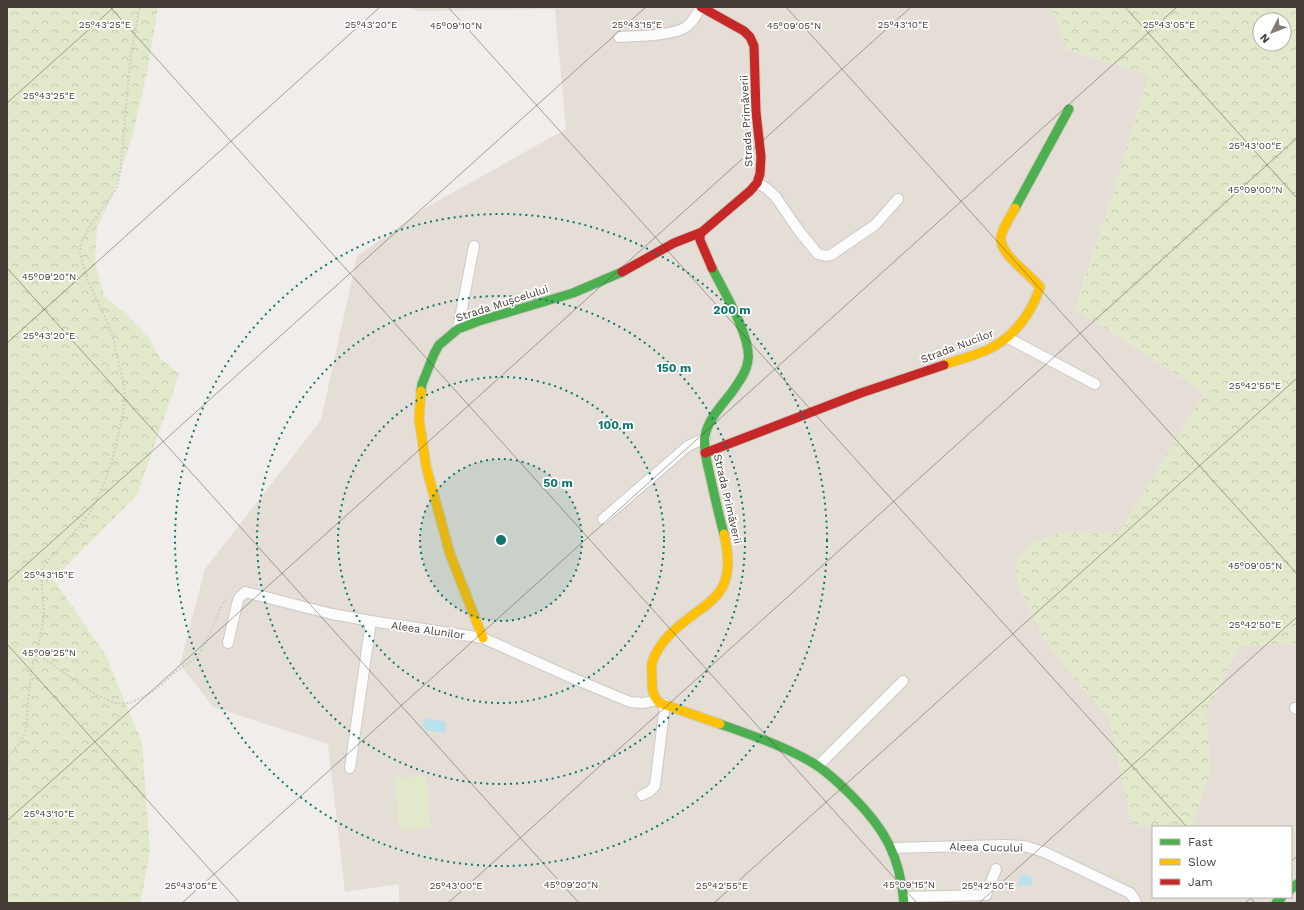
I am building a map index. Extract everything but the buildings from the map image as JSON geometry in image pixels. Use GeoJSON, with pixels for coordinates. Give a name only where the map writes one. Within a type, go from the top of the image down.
{"type":"FeatureCollection","features":[{"type":"Feature","properties":{"kind":"street"},"geometry":{"type":"LineString","coordinates":[[619,37],[665,33],[680,30],[688,26],[701,7]]}},
{"type":"Feature","properties":{"kind":"street","name":"Strada Primăverii"},"geometry":{"type":"LineString","coordinates":[[701,7],[744,31],[750,37],[754,46],[756,112],[761,157],[760,174],[757,183]]}},
{"type":"Feature","properties":{"kind":"street","name":"Strada Nucilor"},"geometry":{"type":"LineString","coordinates":[[705,453],[861,394],[990,349],[1000,345],[1008,338],[1028,313],[1040,287],[1036,280],[1003,248],[1001,244],[1001,234],[1070,109]]}},
{"type":"Feature","properties":{"kind":"street"},"geometry":{"type":"LineString","coordinates":[[702,232],[750,191],[757,183],[766,188],[775,196],[818,254],[826,256],[831,255],[875,225],[898,199]]}},
{"type":"Feature","properties":{"kind":"street","name":"Strada Primăverii"},"geometry":{"type":"LineString","coordinates":[[661,702],[652,693],[652,664],[658,648],[669,634],[721,592],[727,579],[728,553],[705,453],[705,438],[710,422],[746,368],[749,360],[749,350],[737,317],[702,246],[700,235],[702,232]]}},
{"type":"Feature","properties":{"kind":"street","name":"Strada Mușcelului"},"geometry":{"type":"LineString","coordinates":[[483,638],[450,554],[426,466],[419,419],[422,384],[429,364],[439,345],[458,329],[479,321],[573,293],[618,274],[674,243],[702,232]]}},
{"type":"Feature","properties":{"kind":"street"},"geometry":{"type":"LineString","coordinates":[[458,329],[474,246]]}},
{"type":"Feature","properties":{"kind":"street"},"geometry":{"type":"LineString","coordinates":[[1008,338],[1095,384]]}},
{"type":"Feature","properties":{"kind":"street"},"geometry":{"type":"LineString","coordinates":[[603,519],[688,446],[705,438]]}},
{"type":"Feature","properties":{"kind":"street"},"geometry":{"type":"LineString","coordinates":[[228,643],[236,604],[245,592]]}},
{"type":"Feature","properties":{"kind":"street","name":"Aleea Alunilor"},"geometry":{"type":"LineString","coordinates":[[245,592],[332,614],[483,638],[630,702],[661,702]]}},
{"type":"Feature","properties":{"kind":"street"},"geometry":{"type":"LineString","coordinates":[[350,768],[371,621]]}},
{"type":"Feature","properties":{"kind":"street"},"geometry":{"type":"LineString","coordinates":[[818,766],[903,681]]}},
{"type":"Feature","properties":{"kind":"street"},"geometry":{"type":"LineString","coordinates":[[642,795],[649,792],[655,786],[661,702],[790,750],[818,766],[862,805],[877,824],[892,848],[896,859],[902,879],[904,900],[986,895],[996,869]]}},
{"type":"Feature","properties":{"kind":"street","name":"Aleea Cucului"},"geometry":{"type":"LineString","coordinates":[[892,848],[1005,845],[1024,846],[1044,852],[1130,893],[1136,903]]}},
{"type":"Feature","properties":{"kind":"path"},"geometry":{"type":"LineString","coordinates":[[7,758],[22,740],[26,728],[31,670],[44,615],[41,571],[46,563],[78,528],[91,511],[104,484],[116,450],[124,408],[125,390],[113,338],[106,319],[86,279],[80,253],[81,243],[90,226],[116,189],[120,174],[131,53],[140,7]]}},
{"type":"Feature","properties":{"kind":"path"},"geometry":{"type":"LineString","coordinates":[[36,654],[93,693],[114,703],[130,703],[145,696],[160,686],[175,672],[197,657],[205,644],[223,603],[231,595],[245,592]]}},
{"type":"Feature","properties":{"kind":"shaded area"},"geometry":{"type":"Polygon","coordinates":[[[407,7],[1051,7],[1068,50],[1149,75],[1113,194],[1075,308],[1205,393],[1119,533],[1060,533],[1031,544],[1014,567],[1022,594],[1043,637],[1073,677],[1109,717],[1132,825],[1152,827],[1152,898],[1292,898],[1292,826],[1191,826],[1210,772],[1206,713],[1240,646],[1297,643],[1297,903],[399,903],[399,884],[345,892],[328,744],[213,707],[180,664],[205,569],[321,420],[357,256],[427,207],[566,129],[555,9],[416,11],[407,7]]]}},
{"type":"Feature","properties":{"kind":"green space"},"geometry":{"type":"Polygon","coordinates":[[[7,7],[158,7],[147,72],[133,135],[112,196],[97,228],[95,262],[104,296],[126,314],[147,336],[160,358],[179,374],[137,495],[53,579],[105,654],[142,743],[150,852],[140,903],[7,903],[7,7]]]}},
{"type":"Feature","properties":{"kind":"green space"},"geometry":{"type":"Polygon","coordinates":[[[1051,7],[1297,7],[1297,643],[1240,646],[1206,713],[1210,772],[1191,826],[1152,827],[1132,825],[1109,717],[1073,677],[1043,637],[1022,594],[1014,567],[1031,544],[1060,533],[1119,533],[1205,393],[1075,308],[1113,194],[1149,75],[1068,50],[1051,7]]]}},
{"type":"Feature","properties":{"kind":"green space"},"geometry":{"type":"Polygon","coordinates":[[[426,776],[430,828],[399,830],[396,778],[426,776]]]}},
{"type":"Feature","properties":{"kind":"water"},"geometry":{"type":"Polygon","coordinates":[[[425,718],[446,722],[445,733],[425,730],[425,727],[422,725],[425,722],[425,718]]]}},
{"type":"Feature","properties":{"kind":"water"},"geometry":{"type":"Polygon","coordinates":[[[1020,875],[1031,876],[1032,886],[1018,885],[1020,875]]]}},
{"type":"Feature","properties":{"kind":"traffic: fast"},"geometry":{"type":"LineString","coordinates":[[1015,208],[1069,109]]}},
{"type":"Feature","properties":{"kind":"traffic: fast"},"geometry":{"type":"LineString","coordinates":[[712,268],[741,326],[748,351],[748,360],[744,373],[732,392],[712,418],[705,436],[706,458],[724,534]]}},
{"type":"Feature","properties":{"kind":"traffic: fast"},"geometry":{"type":"LineString","coordinates":[[421,391],[422,384],[439,345],[458,329],[479,321],[573,293],[622,272]]}},
{"type":"Feature","properties":{"kind":"traffic: fast"},"geometry":{"type":"LineString","coordinates":[[720,724],[791,751],[813,763],[834,778],[864,808],[889,844],[899,871],[904,903]]}},
{"type":"Feature","properties":{"kind":"traffic: fast"},"geometry":{"type":"LineString","coordinates":[[1292,888],[1297,884]]}},
{"type":"Feature","properties":{"kind":"traffic: fast"},"geometry":{"type":"LineString","coordinates":[[1276,903],[1281,898]]}},
{"type":"Feature","properties":{"kind":"traffic: slow"},"geometry":{"type":"LineString","coordinates":[[944,365],[979,353],[1000,343],[1022,322],[1037,296],[1040,287],[1008,255],[1001,240],[1006,223],[1015,208]]}},
{"type":"Feature","properties":{"kind":"traffic: slow"},"geometry":{"type":"LineString","coordinates":[[421,391],[419,419],[426,466],[450,554],[483,638]]}},
{"type":"Feature","properties":{"kind":"traffic: slow"},"geometry":{"type":"LineString","coordinates":[[720,724],[660,703],[655,698],[653,692],[652,663],[660,646],[672,632],[713,600],[722,588],[728,568],[727,548],[724,534]]}},
{"type":"Feature","properties":{"kind":"traffic: jam"},"geometry":{"type":"LineString","coordinates":[[701,7],[744,31],[750,37],[754,46],[756,112],[761,157],[760,174],[757,183],[700,235],[700,240],[712,268]]}},
{"type":"Feature","properties":{"kind":"traffic: jam"},"geometry":{"type":"LineString","coordinates":[[622,272],[674,243],[702,232]]}},
{"type":"Feature","properties":{"kind":"traffic: jam"},"geometry":{"type":"LineString","coordinates":[[705,453],[861,393],[944,365]]}}]}
